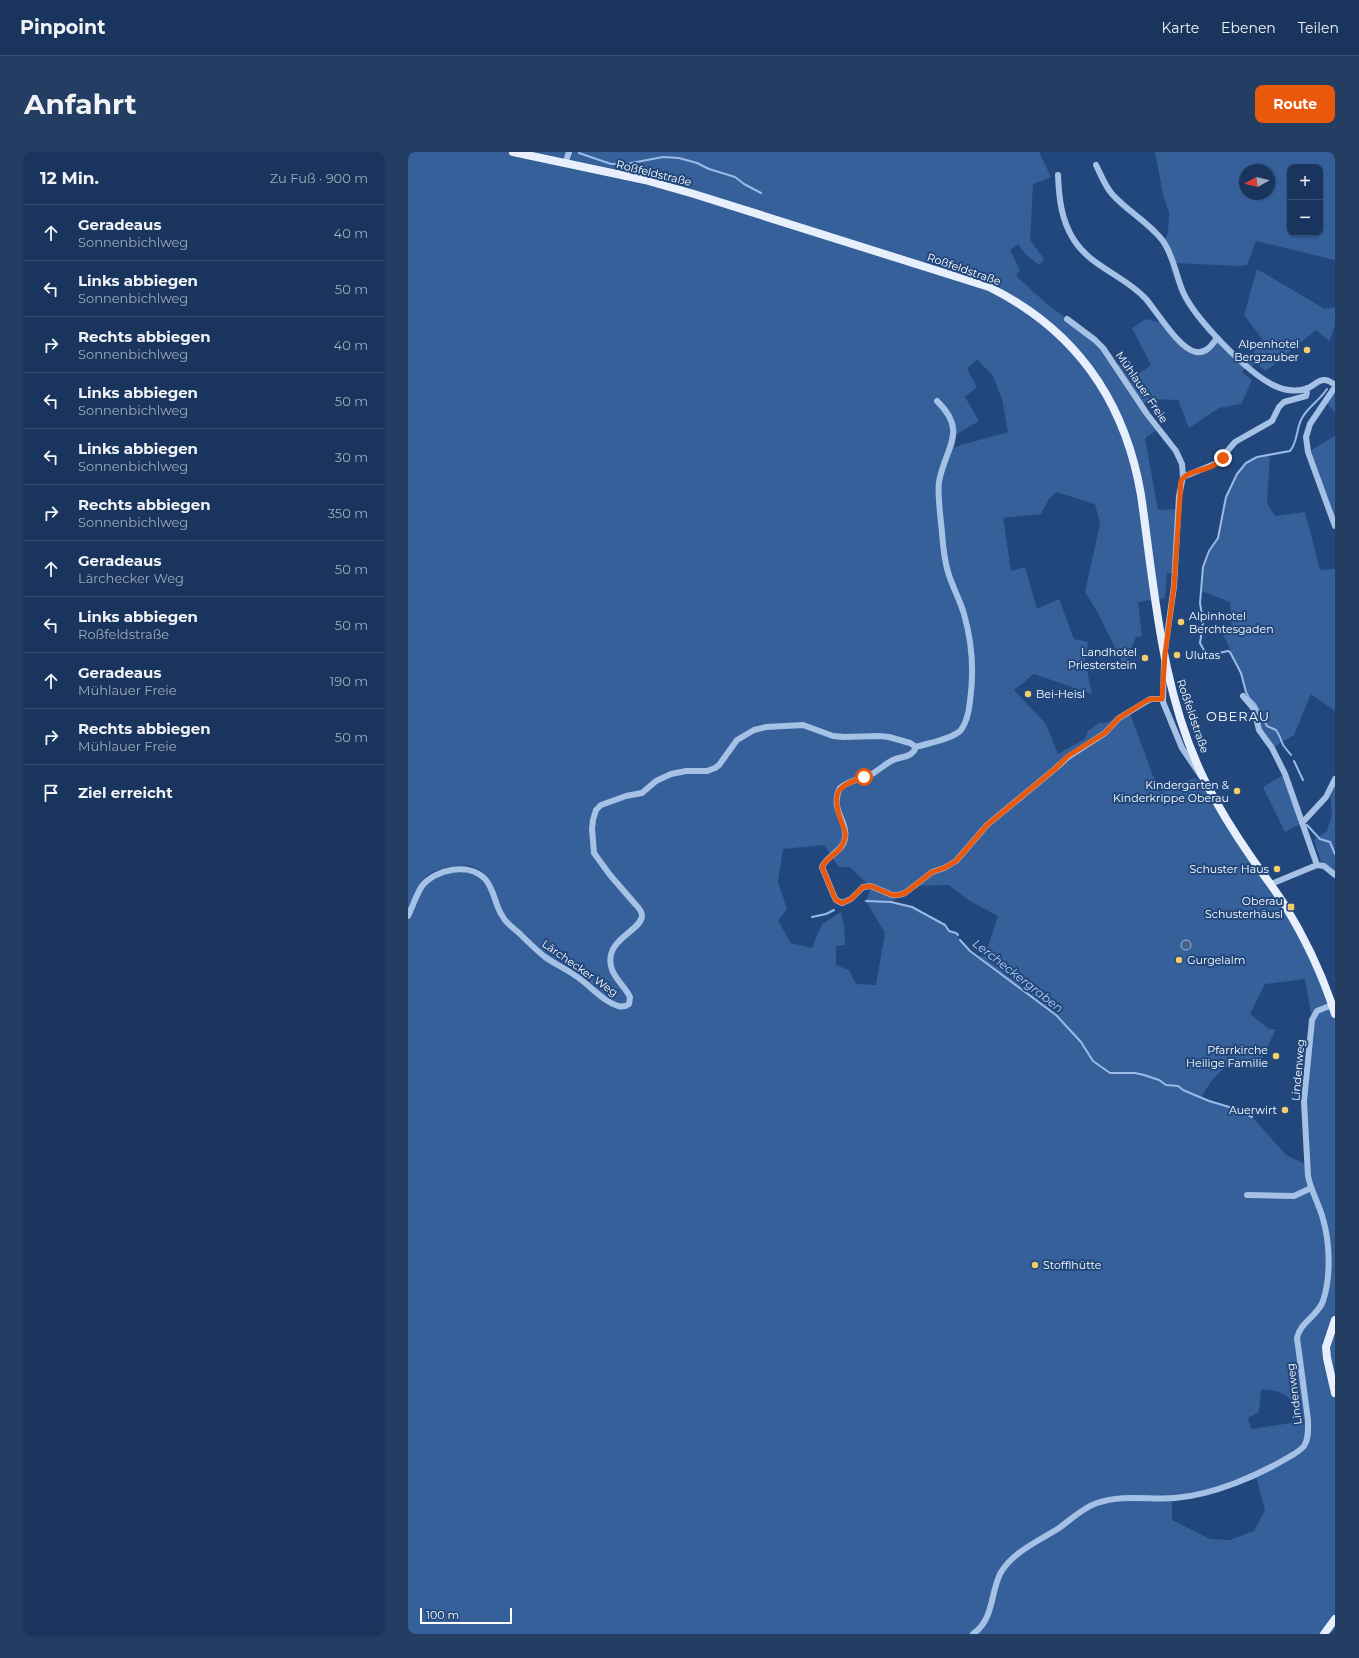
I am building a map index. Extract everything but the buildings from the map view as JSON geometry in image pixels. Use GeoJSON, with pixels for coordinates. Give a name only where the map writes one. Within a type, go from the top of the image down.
{"type":"FeatureCollection","features":[{"type":"Feature","properties":{"kind":"main road","name":"Roßfeldstraße"},"geometry":{"type":"LineString","coordinates":[[513,152],[644,180],[694,194],[860,245],[989,287],[1004,295],[1044,322],[1069,344],[1104,388],[1120,420],[1131,448],[1137,469],[1168,677],[1181,724],[1206,784],[1239,839],[1285,905],[1310,954],[1335,1014]]}},
{"type":"Feature","properties":{"kind":"main road"},"geometry":{"type":"LineString","coordinates":[[1335,1320],[1326,1347],[1335,1393]]}},
{"type":"Feature","properties":{"kind":"main road"},"geometry":{"type":"LineString","coordinates":[[1324,1634],[1335,1619]]}},
{"type":"Feature","properties":{"kind":"street"},"geometry":{"type":"LineString","coordinates":[[566,164],[569,152]]}},
{"type":"Feature","properties":{"kind":"street"},"geometry":{"type":"LineString","coordinates":[[1096,165],[1112,194],[1123,205],[1147,223],[1164,242],[1171,255],[1184,294],[1197,314],[1217,338],[1246,365],[1273,385],[1293,390],[1307,388],[1325,380],[1330,380],[1335,386],[1310,424],[1306,437],[1308,452],[1335,526]]}},
{"type":"Feature","properties":{"kind":"street"},"geometry":{"type":"LineString","coordinates":[[1058,175],[1060,203],[1065,221],[1074,239],[1085,254],[1092,261],[1136,289],[1146,299],[1174,335],[1189,349],[1195,352],[1202,352],[1209,348],[1217,338]]}},
{"type":"Feature","properties":{"kind":"street","name":"Mühlauer Freie"},"geometry":{"type":"LineString","coordinates":[[1066,319],[1095,340],[1112,360],[1126,385],[1176,451],[1182,464],[1183,477],[1180,496],[1174,586],[1165,654]]}},
{"type":"Feature","properties":{"kind":"street"},"geometry":{"type":"LineString","coordinates":[[1183,477],[1217,463],[1223,458],[1235,442],[1272,421],[1279,407],[1284,402],[1306,396],[1307,388]]}},
{"type":"Feature","properties":{"kind":"street"},"geometry":{"type":"LineString","coordinates":[[937,401],[948,413],[953,425],[950,447],[938,482],[944,553],[948,572],[963,612],[972,659],[971,696],[965,722],[961,730],[954,735],[916,747],[913,753],[908,756],[891,761],[872,774],[850,781],[840,788],[836,800],[837,810],[846,832],[845,841],[841,848],[822,867],[834,896],[839,902],[848,902],[863,887],[871,886],[892,895],[898,895],[909,890],[932,872],[944,868],[956,861],[987,825],[1056,768],[1068,756],[1105,733],[1119,718],[1146,701],[1151,699],[1162,699]]}},
{"type":"Feature","properties":{"kind":"street","name":"Roßfeldstraße"},"geometry":{"type":"LineString","coordinates":[[1165,654],[1162,699],[1182,748],[1190,763],[1206,784]]}},
{"type":"Feature","properties":{"kind":"street"},"geometry":{"type":"LineString","coordinates":[[1243,696],[1254,709],[1259,730],[1272,748],[1285,774],[1318,865]]}},
{"type":"Feature","properties":{"kind":"street","name":"Lärchecker Weg"},"geometry":{"type":"LineString","coordinates":[[408,916],[422,886],[431,878],[440,873],[455,870],[470,870],[477,872],[492,888],[502,917],[534,948],[576,976],[615,1005],[626,1006],[630,1004],[630,997],[613,973],[610,959],[612,951],[617,943],[638,923],[642,916],[640,910],[610,875],[594,853],[592,829],[593,820],[596,810],[601,805],[626,796],[642,793],[656,781],[671,774],[686,771],[707,771],[715,768],[719,765],[736,740],[754,730],[766,727],[803,725],[833,736],[889,737],[910,743],[916,747]]}},
{"type":"Feature","properties":{"kind":"street"},"geometry":{"type":"LineString","coordinates":[[1302,823],[1326,797],[1335,779]]}},
{"type":"Feature","properties":{"kind":"street"},"geometry":{"type":"LineString","coordinates":[[1271,884],[1318,865],[1324,866],[1335,875]]}},
{"type":"Feature","properties":{"kind":"street","name":"Lindenweg"},"geometry":{"type":"LineString","coordinates":[[973,1634],[981,1627],[987,1618],[998,1579],[1006,1566],[1024,1550],[1088,1507],[1119,1498],[1176,1498],[1221,1488],[1279,1463],[1300,1450],[1304,1445],[1308,1433],[1308,1420],[1297,1338],[1300,1329],[1316,1313],[1322,1302],[1327,1280],[1328,1266],[1327,1243],[1323,1219],[1311,1188],[1307,1165],[1304,1101],[1312,1020],[1317,1011],[1332,1004]]}},
{"type":"Feature","properties":{"kind":"street"},"geometry":{"type":"LineString","coordinates":[[1247,1195],[1294,1196],[1311,1188]]}},
{"type":"Feature","properties":{"kind":"shaded area"},"geometry":{"type":"Polygon","coordinates":[[[408,152],[1039,152],[1051,177],[1033,184],[1030,240],[1044,259],[1039,265],[1026,255],[1018,244],[1010,250],[1020,270],[1016,276],[1047,304],[1095,340],[1115,365],[1124,364],[1137,375],[1151,365],[1132,328],[1146,319],[1163,322],[1183,344],[1202,352],[1217,338],[1246,365],[1262,339],[1244,315],[1257,269],[1325,309],[1335,307],[1335,326],[1329,341],[1316,330],[1266,371],[1256,363],[1250,368],[1247,366],[1242,372],[1252,380],[1241,404],[1219,408],[1189,428],[1178,400],[1151,399],[1140,405],[1158,429],[1145,438],[1158,510],[1179,509],[1175,573],[1167,573],[1165,598],[1138,602],[1142,636],[1136,637],[1129,653],[1125,668],[1098,613],[1085,592],[1100,524],[1095,504],[1056,492],[1049,499],[1041,514],[1003,518],[1011,571],[1025,567],[1037,609],[1059,599],[1074,639],[1088,642],[1085,661],[1092,694],[1034,674],[1014,690],[1046,724],[1058,754],[1085,739],[1088,731],[1099,723],[1109,722],[1129,711],[1159,792],[1194,778],[1206,784],[1285,905],[1335,1014],[1335,1634],[408,1634],[408,920],[419,895],[424,886],[430,880],[447,873],[475,873],[491,892],[497,911],[515,927],[502,911],[485,875],[478,869],[469,866],[444,868],[429,874],[420,885],[408,910],[408,152]],[[977,359],[967,369],[977,387],[965,397],[979,421],[952,437],[949,449],[1008,432],[1002,399],[993,376],[977,359]],[[824,845],[783,849],[778,882],[787,909],[778,921],[791,943],[812,948],[822,924],[841,912],[844,926],[845,945],[836,946],[836,965],[849,970],[856,984],[876,985],[885,933],[866,901],[871,888],[850,867],[839,867],[824,845]],[[949,885],[914,886],[892,902],[912,907],[945,925],[949,931],[956,933],[964,946],[979,957],[986,952],[998,916],[968,900],[949,885]],[[1305,979],[1265,984],[1250,1014],[1269,1029],[1276,1029],[1259,1064],[1233,1063],[1215,1077],[1202,1097],[1236,1109],[1252,1117],[1286,1155],[1307,1165],[1304,1101],[1312,1020],[1305,979]],[[1261,1390],[1259,1412],[1248,1418],[1251,1429],[1304,1421],[1297,1407],[1288,1397],[1276,1391],[1269,1390],[1261,1390]],[[1255,1473],[1221,1488],[1172,1498],[1172,1520],[1210,1539],[1230,1540],[1254,1531],[1265,1510],[1255,1473]]]}},
{"type":"Feature","properties":{"kind":"shaded area"},"geometry":{"type":"Polygon","coordinates":[[[1155,152],[1335,152],[1335,260],[1256,241],[1247,265],[1238,266],[1174,263],[1164,242],[1168,233],[1169,212],[1164,199],[1155,152]]]}},
{"type":"Feature","properties":{"kind":"shaded area"},"geometry":{"type":"Polygon","coordinates":[[[1335,387],[1335,412],[1326,402],[1335,387]]]}},
{"type":"Feature","properties":{"kind":"shaded area"},"geometry":{"type":"Polygon","coordinates":[[[1335,436],[1335,526],[1308,452],[1335,436]]]}},
{"type":"Feature","properties":{"kind":"shaded area"},"geometry":{"type":"Polygon","coordinates":[[[1270,453],[1267,503],[1275,516],[1305,512],[1320,570],[1335,569],[1335,711],[1311,694],[1294,735],[1272,748],[1262,735],[1256,715],[1246,692],[1241,673],[1222,632],[1232,630],[1230,602],[1201,591],[1203,567],[1209,551],[1218,538],[1226,497],[1237,474],[1246,463],[1257,457],[1270,453]]]}},
{"type":"Feature","properties":{"kind":"shaded area"},"geometry":{"type":"Polygon","coordinates":[[[1285,774],[1302,823],[1285,832],[1263,787],[1285,774]]]}},
{"type":"Feature","properties":{"kind":"shaded area"},"geometry":{"type":"Polygon","coordinates":[[[1335,779],[1335,872],[1321,861],[1314,840],[1327,831],[1332,814],[1330,790],[1335,779]]]}},
{"type":"Feature","properties":{"kind":"shaded area"},"geometry":{"type":"Polygon","coordinates":[[[1186,940],[1191,945],[1186,950],[1181,945],[1186,940]]]}},
{"type":"Feature","properties":{"kind":"waterway"},"geometry":{"type":"LineString","coordinates":[[579,153],[611,164],[626,164],[663,157],[679,158],[735,177],[744,184],[761,193]]}},
{"type":"Feature","properties":{"kind":"waterway"},"geometry":{"type":"LineString","coordinates":[[1291,755],[1283,745],[1276,730],[1267,726],[1255,704],[1249,698],[1241,673],[1230,652],[1228,651],[1210,655],[1205,652],[1200,643],[1203,622],[1200,603],[1203,567],[1209,551],[1218,538],[1226,497],[1237,474],[1246,463],[1257,457],[1290,451],[1293,447],[1302,418],[1307,410],[1327,389]]}},
{"type":"Feature","properties":{"kind":"waterway"},"geometry":{"type":"LineString","coordinates":[[1294,761],[1303,780]]}},
{"type":"Feature","properties":{"kind":"waterway"},"geometry":{"type":"LineString","coordinates":[[1307,825],[1320,839],[1330,842],[1335,854]]}},
{"type":"Feature","properties":{"kind":"waterway","name":"Lercheckergraben"},"geometry":{"type":"LineString","coordinates":[[866,901],[891,902],[912,907],[945,925],[949,931],[958,935]]}},
{"type":"Feature","properties":{"kind":"waterway","name":"Lercheckergraben"},"geometry":{"type":"LineString","coordinates":[[812,917],[826,914],[834,910]]}},
{"type":"Feature","properties":{"kind":"waterway","name":"Lercheckergraben"},"geometry":{"type":"LineString","coordinates":[[960,940],[970,951],[1056,1015],[1081,1042],[1093,1061],[1110,1073],[1135,1073],[1144,1075],[1159,1080],[1166,1085],[1178,1086],[1183,1090],[1209,1101],[1236,1109],[1252,1117]]}},
{"type":"Feature","properties":{"kind":"place","name":"Alpenhotel Bergzauber"},"geometry":{"type":"Point","coordinates":[1307,350]}},
{"type":"Feature","properties":{"kind":"place","name":"Alpinhotel Berchtesgaden"},"geometry":{"type":"Point","coordinates":[1181,622]}},
{"type":"Feature","properties":{"kind":"place","name":"Ulutas"},"geometry":{"type":"Point","coordinates":[1177,655]}},
{"type":"Feature","properties":{"kind":"place","name":"Landhotel Priesterstein"},"geometry":{"type":"Point","coordinates":[1145,658]}},
{"type":"Feature","properties":{"kind":"place","name":"Bei-Heisl"},"geometry":{"type":"Point","coordinates":[1028,694]}},
{"type":"Feature","properties":{"kind":"place","name":"Kindergarten & Kinderkrippe Oberau"},"geometry":{"type":"Point","coordinates":[1237,791]}},
{"type":"Feature","properties":{"kind":"place","name":"Schuster Haus"},"geometry":{"type":"Point","coordinates":[1277,869]}},
{"type":"Feature","properties":{"kind":"place","name":"Oberau Schusterhäusl"},"geometry":{"type":"Point","coordinates":[1291,907]}},
{"type":"Feature","properties":{"kind":"place","name":"Gurgelalm"},"geometry":{"type":"Point","coordinates":[1179,960]}},
{"type":"Feature","properties":{"kind":"place","name":"Pfarrkirche Heilige Familie"},"geometry":{"type":"Point","coordinates":[1276,1056]}},
{"type":"Feature","properties":{"kind":"place","name":"Auerwirt"},"geometry":{"type":"Point","coordinates":[1285,1110]}},
{"type":"Feature","properties":{"kind":"place","name":"Stofflhütte"},"geometry":{"type":"Point","coordinates":[1035,1265]}},
{"type":"Feature","properties":{"kind":"district","name":"OBERAU"},"geometry":{"type":"Point","coordinates":[1238,716]}},
{"type":"Feature","properties":{"kind":"route"},"geometry":{"type":"LineString","coordinates":[[864,777],[844,784],[837,793],[837,810],[846,832],[845,841],[841,848],[823,864],[822,867],[836,900],[842,903],[848,902],[863,887],[871,886],[892,895],[905,893],[932,872],[944,868],[956,861],[987,825],[1056,768],[1068,756],[1105,733],[1119,718],[1146,701],[1151,699],[1162,699],[1165,654],[1174,586],[1181,481],[1183,477],[1188,474],[1212,466],[1223,458]]}}]}
